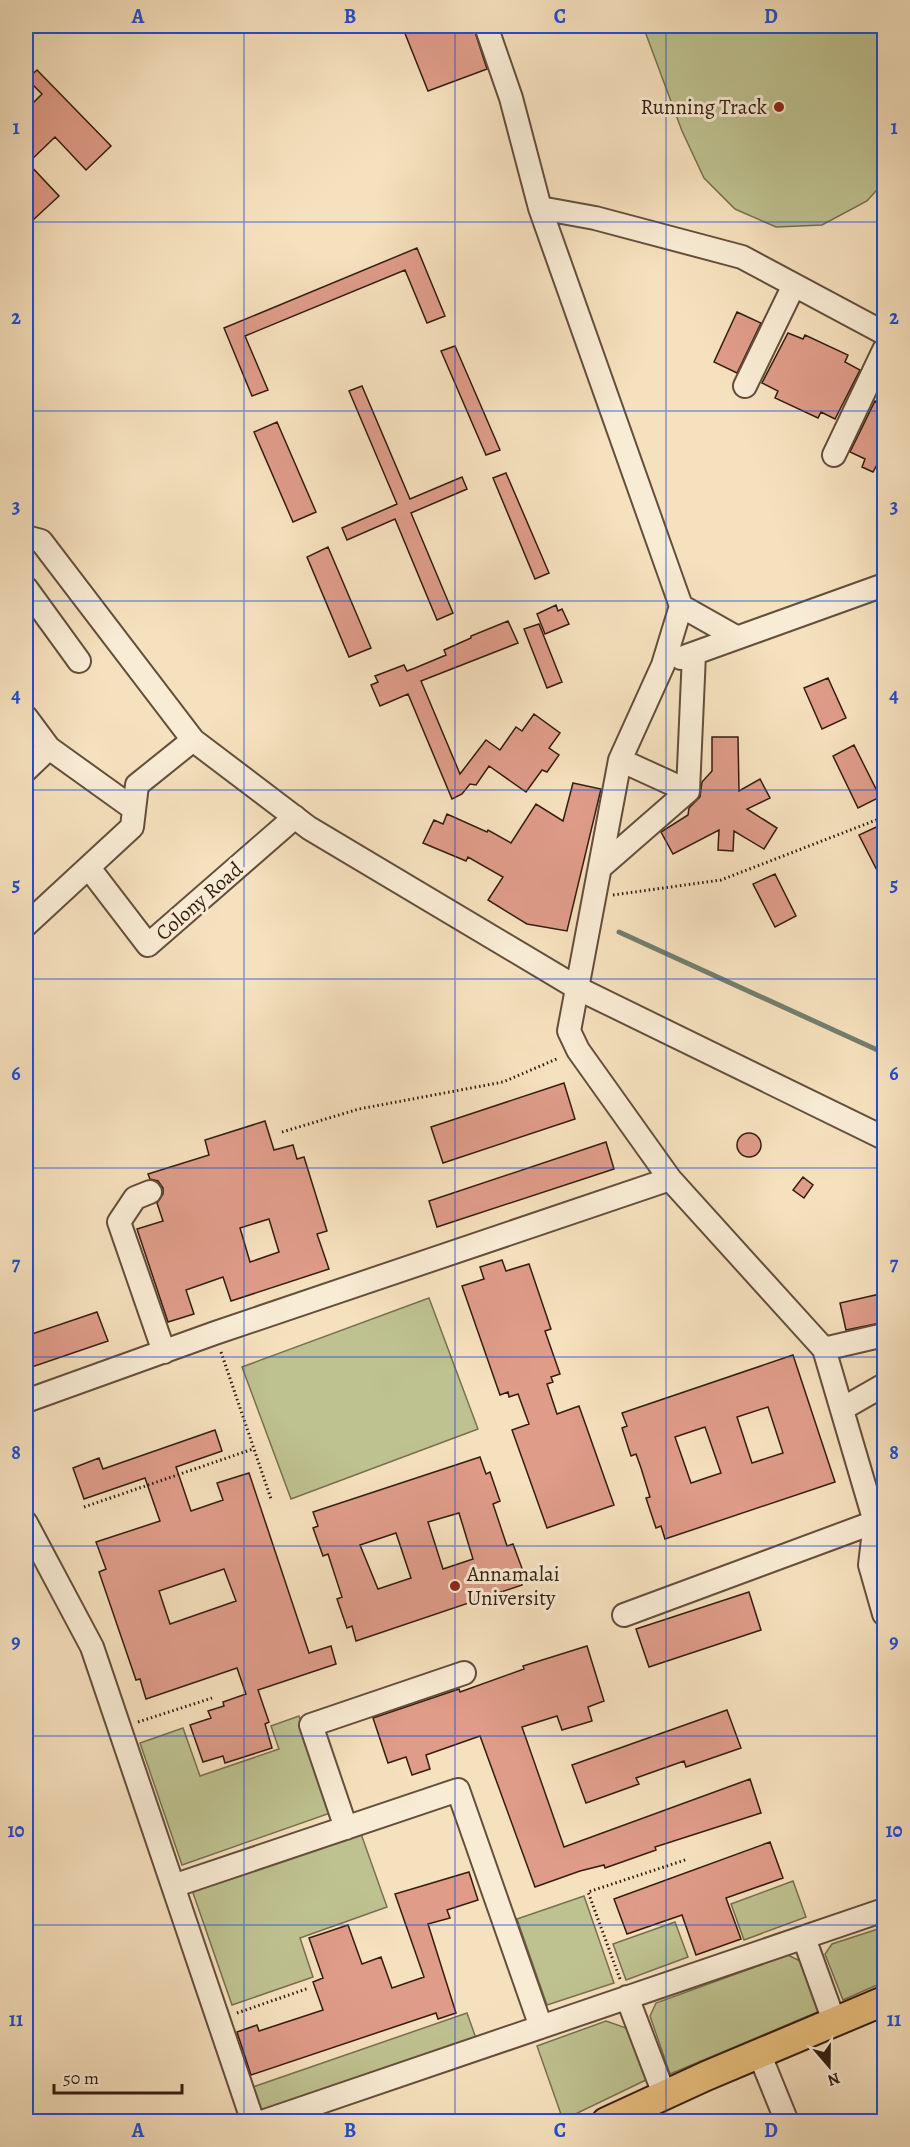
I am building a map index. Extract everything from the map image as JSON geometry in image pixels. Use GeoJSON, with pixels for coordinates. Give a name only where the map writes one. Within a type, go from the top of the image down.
{"type":"FeatureCollection","features":[{"type":"Feature","properties":{"kind":"main road"},"geometry":{"type":"LineString","coordinates":[[606,2121],[759,2053],[885,2001]]}},
{"type":"Feature","properties":{"kind":"street"},"geometry":{"type":"LineString","coordinates":[[486,26],[511,98],[540,208],[681,606],[663,665],[620,760],[570,1031],[578,1050],[670,1179],[824,1349],[875,1522],[877,1563],[885,1614]]}},
{"type":"Feature","properties":{"kind":"street"},"geometry":{"type":"LineString","coordinates":[[540,208],[595,218],[742,257],[885,333]]}},
{"type":"Feature","properties":{"kind":"street"},"geometry":{"type":"LineString","coordinates":[[745,386],[794,285]]}},
{"type":"Feature","properties":{"kind":"street"},"geometry":{"type":"LineString","coordinates":[[834,455],[885,351]]}},
{"type":"Feature","properties":{"kind":"street"},"geometry":{"type":"LineString","coordinates":[[26,537],[41,541],[193,740],[295,817],[579,988],[885,1138]]}},
{"type":"Feature","properties":{"kind":"street"},"geometry":{"type":"LineString","coordinates":[[26,588],[79,661]]}},
{"type":"Feature","properties":{"kind":"street"},"geometry":{"type":"LineString","coordinates":[[663,665],[884,588]]}},
{"type":"Feature","properties":{"kind":"street"},"geometry":{"type":"LineString","coordinates":[[681,606],[736,638]]}},
{"type":"Feature","properties":{"kind":"street"},"geometry":{"type":"LineString","coordinates":[[602,866],[688,791],[694,654]]}},
{"type":"Feature","properties":{"kind":"street"},"geometry":{"type":"LineString","coordinates":[[26,717],[49,748],[134,809]]}},
{"type":"Feature","properties":{"kind":"street"},"geometry":{"type":"LineString","coordinates":[[26,926],[132,827],[137,785],[193,740]]}},
{"type":"Feature","properties":{"kind":"street"},"geometry":{"type":"LineString","coordinates":[[26,771],[49,748]]}},
{"type":"Feature","properties":{"kind":"street"},"geometry":{"type":"LineString","coordinates":[[620,760],[688,791]]}},
{"type":"Feature","properties":{"kind":"street","name":"Colony Road"},"geometry":{"type":"LineString","coordinates":[[89,868],[148,945],[295,817]]}},
{"type":"Feature","properties":{"kind":"street"},"geometry":{"type":"LineString","coordinates":[[26,1401],[670,1179]]}},
{"type":"Feature","properties":{"kind":"street"},"geometry":{"type":"LineString","coordinates":[[150,1192],[135,1198],[119,1222],[164,1352]]}},
{"type":"Feature","properties":{"kind":"street"},"geometry":{"type":"LineString","coordinates":[[824,1349],[885,1335]]}},
{"type":"Feature","properties":{"kind":"street"},"geometry":{"type":"LineString","coordinates":[[842,1409],[885,1385]]}},
{"type":"Feature","properties":{"kind":"street"},"geometry":{"type":"LineString","coordinates":[[624,1615],[875,1522]]}},
{"type":"Feature","properties":{"kind":"street"},"geometry":{"type":"LineString","coordinates":[[26,1523],[92,1647],[253,2121]]}},
{"type":"Feature","properties":{"kind":"street"},"geometry":{"type":"LineString","coordinates":[[346,1828],[311,1725],[464,1673]]}},
{"type":"Feature","properties":{"kind":"street"},"geometry":{"type":"LineString","coordinates":[[173,1886],[458,1790],[541,2027]]}},
{"type":"Feature","properties":{"kind":"street"},"geometry":{"type":"LineString","coordinates":[[262,2121],[885,1910]]}},
{"type":"Feature","properties":{"kind":"street"},"geometry":{"type":"LineString","coordinates":[[804,1938],[834,2021]]}},
{"type":"Feature","properties":{"kind":"street"},"geometry":{"type":"LineString","coordinates":[[627,1997],[664,2094]]}},
{"type":"Feature","properties":{"kind":"street"},"geometry":{"type":"LineString","coordinates":[[759,2053],[787,2121]]}},
{"type":"Feature","properties":{"kind":"path"},"geometry":{"type":"LineString","coordinates":[[594,898],[721,880],[885,817]]}},
{"type":"Feature","properties":{"kind":"path"},"geometry":{"type":"LineString","coordinates":[[282,1132],[359,1108],[503,1082],[578,1050]]}},
{"type":"Feature","properties":{"kind":"path"},"geometry":{"type":"LineString","coordinates":[[215,1334],[271,1499]]}},
{"type":"Feature","properties":{"kind":"path"},"geometry":{"type":"LineString","coordinates":[[84,1507],[253,1449]]}},
{"type":"Feature","properties":{"kind":"path"},"geometry":{"type":"LineString","coordinates":[[120,1728],[212,1698]]}},
{"type":"Feature","properties":{"kind":"path"},"geometry":{"type":"LineString","coordinates":[[627,1997],[588,1892],[688,1859]]}},
{"type":"Feature","properties":{"kind":"path"},"geometry":{"type":"LineString","coordinates":[[218,2019],[309,1988]]}},
{"type":"Feature","properties":{"kind":"green space","name":"Running Track"},"geometry":{"type":"Polygon","coordinates":[[[643,26],[884,26],[884,182],[867,201],[822,225],[776,227],[735,209],[704,178],[682,131],[643,26]]]}},
{"type":"Feature","properties":{"kind":"green space"},"geometry":{"type":"Polygon","coordinates":[[[429,1298],[478,1429],[291,1499],[242,1367],[429,1298]]]}},
{"type":"Feature","properties":{"kind":"green space"},"geometry":{"type":"Polygon","coordinates":[[[299,1716],[333,1812],[182,1865],[140,1743],[183,1728],[200,1776],[279,1749],[271,1726],[299,1716]]]}},
{"type":"Feature","properties":{"kind":"green space"},"geometry":{"type":"Polygon","coordinates":[[[360,1831],[387,1907],[300,1938],[313,1977],[232,2005],[192,1890],[360,1831]]]}},
{"type":"Feature","properties":{"kind":"green space"},"geometry":{"type":"Polygon","coordinates":[[[793,1881],[806,1917],[744,1940],[731,1904],[793,1881]]]}},
{"type":"Feature","properties":{"kind":"green space"},"geometry":{"type":"Polygon","coordinates":[[[584,1896],[614,1983],[547,2005],[517,1919],[584,1896]]]}},
{"type":"Feature","properties":{"kind":"green space"},"geometry":{"type":"Polygon","coordinates":[[[675,1922],[688,1957],[626,1980],[613,1944],[675,1922]]]}},
{"type":"Feature","properties":{"kind":"green space"},"geometry":{"type":"Polygon","coordinates":[[[884,1927],[884,1982],[843,2000],[825,1954],[832,1944],[884,1927]]]}},
{"type":"Feature","properties":{"kind":"green space"},"geometry":{"type":"Polygon","coordinates":[[[788,1955],[802,1962],[820,2011],[670,2074],[650,2016],[656,2003],[788,1955]]]}},
{"type":"Feature","properties":{"kind":"green space"},"geometry":{"type":"Polygon","coordinates":[[[467,2013],[478,2044],[263,2118],[253,2087],[467,2013]]]}},
{"type":"Feature","properties":{"kind":"green space"},"geometry":{"type":"Polygon","coordinates":[[[606,2021],[629,2029],[648,2079],[563,2120],[537,2046],[606,2021]]]}},
{"type":"Feature","properties":{"kind":"building"},"geometry":{"type":"Polygon","coordinates":[[[402,26],[473,26],[487,69],[428,91],[402,26]]]}},
{"type":"Feature","properties":{"kind":"building"},"geometry":{"type":"Polygon","coordinates":[[[37,70],[111,146],[86,170],[55,137],[28,163],[59,196],[32,221],[26,213],[26,110],[42,94],[27,79],[37,70]]]}},
{"type":"Feature","properties":{"kind":"building"},"geometry":{"type":"Polygon","coordinates":[[[417,248],[445,316],[427,323],[405,270],[245,336],[268,390],[252,396],[224,328],[417,248]]]}},
{"type":"Feature","properties":{"kind":"building"},"geometry":{"type":"Polygon","coordinates":[[[737,312],[761,323],[737,373],[714,362],[737,312]]]}},
{"type":"Feature","properties":{"kind":"building"},"geometry":{"type":"Polygon","coordinates":[[[788,333],[803,339],[805,335],[848,355],[845,362],[860,370],[835,419],[821,412],[818,418],[775,398],[778,391],[762,383],[788,333]]]}},
{"type":"Feature","properties":{"kind":"building"},"geometry":{"type":"Polygon","coordinates":[[[455,346],[500,450],[486,455],[441,351],[455,346]]]}},
{"type":"Feature","properties":{"kind":"building"},"geometry":{"type":"Polygon","coordinates":[[[362,386],[410,499],[462,477],[467,489],[411,513],[453,613],[437,620],[395,519],[347,540],[342,528],[397,504],[349,391],[362,386]]]}},
{"type":"Feature","properties":{"kind":"building"},"geometry":{"type":"Polygon","coordinates":[[[875,401],[885,406],[885,450],[873,472],[862,467],[865,459],[850,452],[875,401]]]}},
{"type":"Feature","properties":{"kind":"building"},"geometry":{"type":"Polygon","coordinates":[[[277,422],[316,512],[293,522],[254,432],[277,422]]]}},
{"type":"Feature","properties":{"kind":"building"},"geometry":{"type":"Polygon","coordinates":[[[506,473],[549,573],[535,579],[493,478],[506,473]]]}},
{"type":"Feature","properties":{"kind":"building"},"geometry":{"type":"Polygon","coordinates":[[[328,547],[371,648],[349,657],[307,557],[328,547]]]}},
{"type":"Feature","properties":{"kind":"building"},"geometry":{"type":"Polygon","coordinates":[[[556,605],[558,611],[562,609],[569,624],[545,634],[537,614],[556,605]]]}},
{"type":"Feature","properties":{"kind":"building"},"geometry":{"type":"Polygon","coordinates":[[[508,621],[518,643],[421,681],[460,774],[486,740],[500,750],[516,727],[522,731],[534,714],[560,733],[549,748],[559,755],[547,772],[542,770],[526,792],[489,766],[476,785],[470,784],[462,794],[452,799],[408,694],[380,706],[371,685],[378,682],[375,676],[404,665],[407,671],[415,668],[446,655],[444,650],[471,636],[508,621]]]}},
{"type":"Feature","properties":{"kind":"building"},"geometry":{"type":"Polygon","coordinates":[[[539,624],[562,682],[547,688],[524,629],[539,624]]]}},
{"type":"Feature","properties":{"kind":"building"},"geometry":{"type":"Polygon","coordinates":[[[828,678],[846,718],[822,729],[804,688],[828,678]]]}},
{"type":"Feature","properties":{"kind":"building"},"geometry":{"type":"Polygon","coordinates":[[[712,737],[738,737],[739,791],[760,779],[770,798],[747,809],[777,828],[764,849],[734,831],[733,851],[718,850],[719,830],[673,854],[661,832],[688,815],[689,808],[700,797],[702,782],[712,771],[712,737]]]}},
{"type":"Feature","properties":{"kind":"building"},"geometry":{"type":"Polygon","coordinates":[[[854,745],[880,797],[858,808],[833,756],[854,745]]]}},
{"type":"Feature","properties":{"kind":"building"},"geometry":{"type":"Polygon","coordinates":[[[573,783],[601,789],[567,931],[527,924],[488,900],[503,877],[468,857],[466,861],[423,843],[434,820],[443,824],[447,814],[487,832],[488,830],[511,843],[536,804],[563,821],[573,783]]]}},
{"type":"Feature","properties":{"kind":"building"},"geometry":{"type":"Polygon","coordinates":[[[885,823],[885,886],[859,835],[885,823]]]}},
{"type":"Feature","properties":{"kind":"building"},"geometry":{"type":"Polygon","coordinates":[[[775,874],[796,916],[775,927],[753,884],[775,874]]]}},
{"type":"Feature","properties":{"kind":"building"},"geometry":{"type":"Polygon","coordinates":[[[564,1083],[575,1119],[443,1163],[431,1127],[564,1083]]]}},
{"type":"Feature","properties":{"kind":"building"},"geometry":{"type":"Polygon","coordinates":[[[265,1121],[274,1150],[293,1145],[297,1159],[304,1157],[327,1231],[317,1234],[329,1269],[231,1301],[223,1277],[186,1290],[194,1314],[168,1322],[137,1229],[163,1221],[157,1203],[163,1194],[163,1188],[158,1181],[150,1179],[148,1174],[209,1155],[205,1140],[265,1121]],[[269,1219],[240,1228],[250,1262],[279,1252],[269,1219]]]}},
{"type":"Feature","properties":{"kind":"building"},"geometry":{"type":"Polygon","coordinates":[[[749,1133],[758,1136],[761,1145],[758,1154],[749,1157],[740,1154],[737,1145],[740,1136],[749,1133]]]}},
{"type":"Feature","properties":{"kind":"building"},"geometry":{"type":"Polygon","coordinates":[[[606,1142],[614,1169],[437,1227],[429,1201],[606,1142]]]}},
{"type":"Feature","properties":{"kind":"building"},"geometry":{"type":"Polygon","coordinates":[[[803,1177],[813,1185],[804,1198],[793,1190],[803,1177]]]}},
{"type":"Feature","properties":{"kind":"building"},"geometry":{"type":"Polygon","coordinates":[[[502,1260],[506,1271],[529,1264],[551,1329],[545,1331],[560,1374],[551,1377],[553,1382],[547,1384],[557,1414],[579,1406],[614,1505],[547,1528],[512,1430],[529,1424],[518,1394],[509,1397],[508,1392],[500,1395],[462,1286],[484,1279],[480,1267],[502,1260]]]}},
{"type":"Feature","properties":{"kind":"building"},"geometry":{"type":"Polygon","coordinates":[[[880,1294],[885,1322],[846,1330],[840,1303],[880,1294]]]}},
{"type":"Feature","properties":{"kind":"building"},"geometry":{"type":"Polygon","coordinates":[[[97,1312],[108,1341],[26,1369],[26,1336],[97,1312]]]}},
{"type":"Feature","properties":{"kind":"building"},"geometry":{"type":"Polygon","coordinates":[[[793,1355],[835,1482],[665,1539],[661,1526],[656,1528],[646,1498],[650,1497],[636,1454],[631,1456],[622,1428],[627,1426],[622,1413],[793,1355]],[[768,1407],[737,1417],[752,1463],[783,1453],[768,1407]],[[705,1427],[675,1437],[691,1483],[721,1473],[705,1427]]]}},
{"type":"Feature","properties":{"kind":"building"},"geometry":{"type":"Polygon","coordinates":[[[215,1430],[222,1451],[176,1467],[191,1511],[223,1500],[217,1483],[249,1473],[309,1653],[331,1646],[336,1664],[258,1690],[269,1722],[265,1724],[272,1748],[225,1763],[223,1756],[203,1762],[190,1725],[211,1718],[208,1711],[224,1706],[223,1702],[246,1694],[237,1668],[146,1699],[140,1679],[136,1680],[99,1572],[106,1569],[96,1542],[160,1521],[145,1478],[84,1499],[73,1468],[99,1458],[103,1469],[215,1430]],[[224,1569],[159,1591],[170,1624],[236,1601],[224,1569]]]}},
{"type":"Feature","properties":{"kind":"building"},"geometry":{"type":"Polygon","coordinates":[[[480,1457],[486,1474],[490,1472],[500,1501],[493,1504],[507,1546],[513,1544],[523,1571],[518,1573],[522,1585],[356,1641],[352,1626],[347,1628],[337,1599],[342,1597],[328,1554],[323,1556],[313,1528],[318,1526],[313,1512],[480,1457]],[[459,1513],[428,1522],[443,1569],[473,1559],[459,1513]],[[396,1533],[360,1545],[378,1589],[411,1578],[396,1533]]]}},
{"type":"Feature","properties":{"kind":"building"},"geometry":{"type":"Polygon","coordinates":[[[749,1592],[761,1630],[649,1667],[636,1629],[749,1592]]]}},
{"type":"Feature","properties":{"kind":"building"},"geometry":{"type":"Polygon","coordinates":[[[587,1646],[604,1701],[588,1707],[592,1721],[562,1730],[557,1716],[522,1727],[564,1847],[750,1779],[761,1813],[655,1847],[656,1850],[605,1868],[604,1865],[580,1871],[535,1887],[480,1736],[426,1755],[430,1769],[412,1775],[406,1757],[388,1763],[373,1718],[459,1689],[460,1692],[524,1669],[523,1666],[587,1646]]]}},
{"type":"Feature","properties":{"kind":"building"},"geometry":{"type":"Polygon","coordinates":[[[727,1710],[741,1748],[686,1767],[684,1761],[636,1778],[639,1784],[586,1803],[572,1765],[727,1710]]]}},
{"type":"Feature","properties":{"kind":"building"},"geometry":{"type":"Polygon","coordinates":[[[770,1842],[783,1878],[726,1898],[741,1939],[696,1955],[682,1915],[627,1934],[614,1899],[770,1842]]]}},
{"type":"Feature","properties":{"kind":"building"},"geometry":{"type":"Polygon","coordinates":[[[469,1872],[478,1900],[447,1910],[450,1918],[428,1924],[456,2013],[438,2019],[436,2013],[251,2075],[237,2032],[257,2025],[259,2031],[323,2010],[313,1982],[323,1978],[309,1938],[348,1925],[362,1964],[381,1957],[392,1988],[424,1977],[395,1894],[469,1872]]]}},
{"type":"Feature","properties":{"kind":"waterway"},"geometry":{"type":"LineString","coordinates":[[619,932],[884,1053]]}},
{"type":"Feature","properties":{"kind":"place","name":"Running Track"},"geometry":{"type":"Point","coordinates":[779,107]}},
{"type":"Feature","properties":{"kind":"place","name":"Annamalai University"},"geometry":{"type":"Point","coordinates":[455,1586]}}]}
